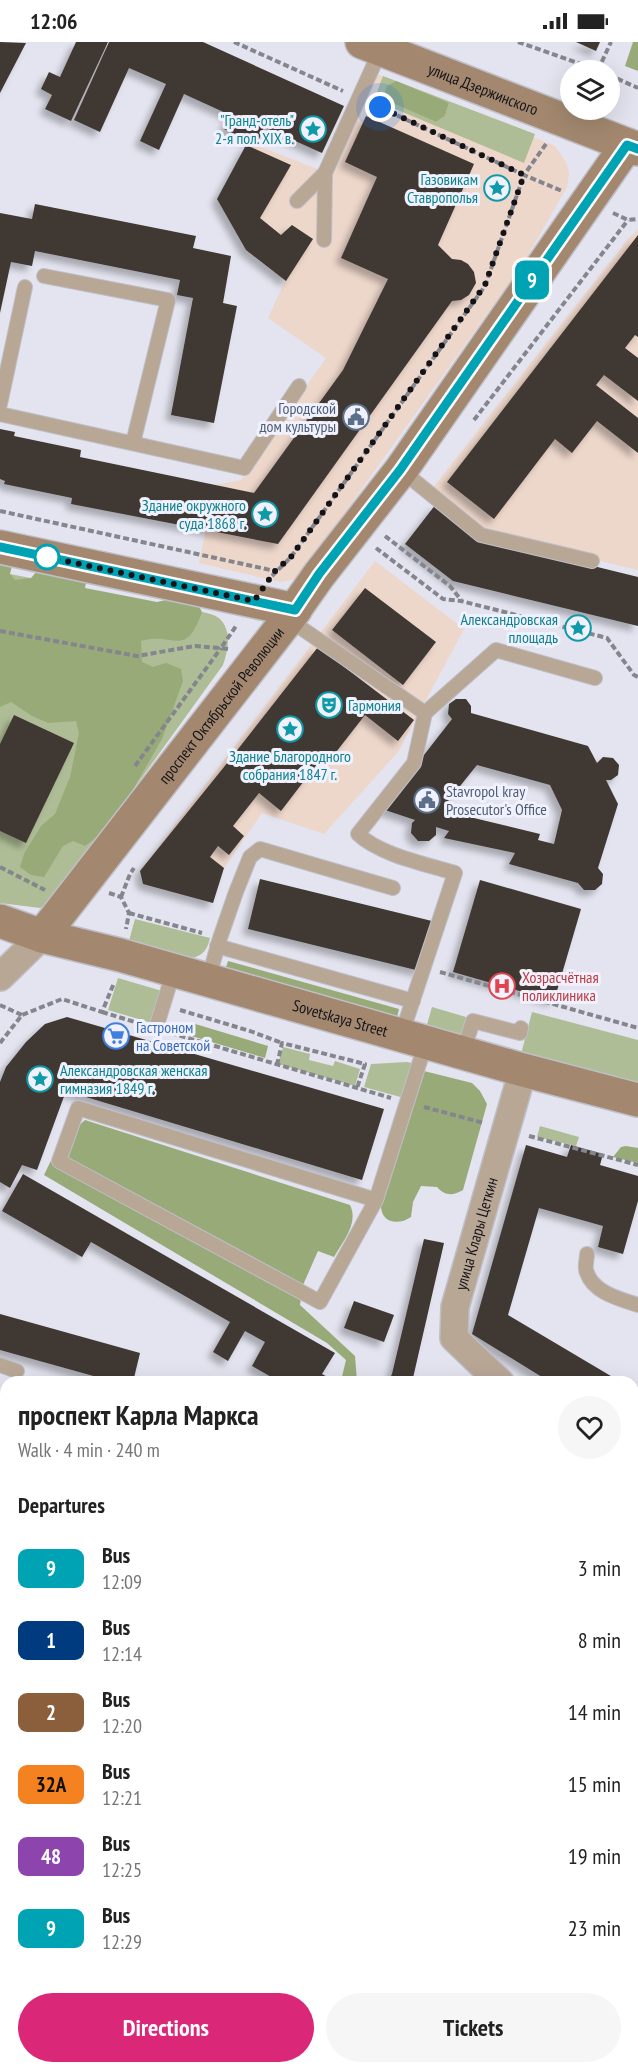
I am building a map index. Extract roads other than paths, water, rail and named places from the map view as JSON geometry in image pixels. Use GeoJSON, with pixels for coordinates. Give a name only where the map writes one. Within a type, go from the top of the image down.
{"type":"FeatureCollection","features":[{"type":"Feature","properties":{"kind":"main road","name":"улица Дзержинского"},"geometry":{"type":"LineString","coordinates":[[391,51],[634,140]]}},
{"type":"Feature","properties":{"kind":"main road","name":"проспект Октябрьской Революции"},"geometry":{"type":"LineString","coordinates":[[42,936],[261,655],[319,574],[400,470],[634,140]]}},
{"type":"Feature","properties":{"kind":"main road"},"geometry":{"type":"LineString","coordinates":[[0,547],[254,601],[291,614]]}},
{"type":"Feature","properties":{"kind":"main road","name":"Sovetskaya Street"},"geometry":{"type":"LineString","coordinates":[[0,921],[42,936],[174,970],[523,1070],[638,1100]]}},
{"type":"Feature","properties":{"kind":"street","name":"проспект Октябрьской Революции"},"geometry":{"type":"LineString","coordinates":[[4,970],[42,936]]}},
{"type":"Feature","properties":{"kind":"street","name":"улица Клары Цеткин"},"geometry":{"type":"LineString","coordinates":[[494,1376],[454,1338],[454,1317],[523,1070]]}},
{"type":"Feature","properties":{"kind":"lane"},"geometry":{"type":"LineString","coordinates":[[297,201],[325,173],[359,98],[391,51]]}},
{"type":"Feature","properties":{"kind":"lane"},"geometry":{"type":"LineString","coordinates":[[324,240],[325,173]]}},
{"type":"Feature","properties":{"kind":"lane"},"geometry":{"type":"LineString","coordinates":[[44,276],[168,300],[133,443]]}},
{"type":"Feature","properties":{"kind":"lane"},"geometry":{"type":"LineString","coordinates":[[0,404],[25,287]]}},
{"type":"Feature","properties":{"kind":"lane"},"geometry":{"type":"LineString","coordinates":[[0,414],[244,468],[299,386]]}},
{"type":"Feature","properties":{"kind":"lane"},"geometry":{"type":"LineString","coordinates":[[400,470],[481,535],[592,561]]}},
{"type":"Feature","properties":{"kind":"lane"},"geometry":{"type":"LineString","coordinates":[[291,614],[425,713]]}},
{"type":"Feature","properties":{"kind":"lane"},"geometry":{"type":"LineString","coordinates":[[376,1200],[78,1108],[59,1161],[320,1302],[376,1200],[407,1102],[414,1039],[413,1001],[455,873],[365,842],[358,834],[414,763],[425,713],[496,650],[595,678]]}},
{"type":"Feature","properties":{"kind":"lane"},"geometry":{"type":"LineString","coordinates":[[208,980],[218,942],[250,857],[260,849],[393,888]]}},
{"type":"Feature","properties":{"kind":"lane"},"geometry":{"type":"LineString","coordinates":[[218,942],[413,1001]]}},
{"type":"Feature","properties":{"kind":"lane"},"geometry":{"type":"LineString","coordinates":[[156,1028],[174,970]]}},
{"type":"Feature","properties":{"kind":"lane"},"geometry":{"type":"LineString","coordinates":[[463,1052],[473,1021],[520,1033],[521,1028]]}},
{"type":"Feature","properties":{"kind":"lane"},"geometry":{"type":"LineString","coordinates":[[587,1254],[585,1264],[587,1272],[596,1286],[614,1297],[638,1305]]}},
{"type":"Feature","properties":{"kind":"lane"},"geometry":{"type":"LineString","coordinates":[[0,1365],[17,1371]]}},
{"type":"Feature","properties":{"kind":"place","name":"\"Гранд-отель\" 2-я пол. XIX в."},"geometry":{"type":"Point","coordinates":[313,129]}},
{"type":"Feature","properties":{"kind":"place","name":"Газовикам Ставрополья"},"geometry":{"type":"Point","coordinates":[497,188]}},
{"type":"Feature","properties":{"kind":"place","name":"Городской дом культуры"},"geometry":{"type":"Point","coordinates":[356,417]}},
{"type":"Feature","properties":{"kind":"place","name":"Здание окружного суда 1868 г."},"geometry":{"type":"Point","coordinates":[265,514]}},
{"type":"Feature","properties":{"kind":"place","name":"Александровская площадь"},"geometry":{"type":"Point","coordinates":[578,628]}},
{"type":"Feature","properties":{"kind":"place","name":"Гармония"},"geometry":{"type":"Point","coordinates":[329,705]}},
{"type":"Feature","properties":{"kind":"place","name":"Здание Благородного собрания 1847 г."},"geometry":{"type":"Point","coordinates":[290,729]}},
{"type":"Feature","properties":{"kind":"place","name":"Stavropol kray Prosecutor's Office"},"geometry":{"type":"Point","coordinates":[427,800]}},
{"type":"Feature","properties":{"kind":"place","name":"Хозрасчётная поликлиника"},"geometry":{"type":"Point","coordinates":[502,986]}},
{"type":"Feature","properties":{"kind":"place","name":"Гастроном на Советской"},"geometry":{"type":"Point","coordinates":[116,1036]}},
{"type":"Feature","properties":{"kind":"place","name":"Александровская женская гимназия 1849 г."},"geometry":{"type":"Point","coordinates":[40,1079]}}]}
